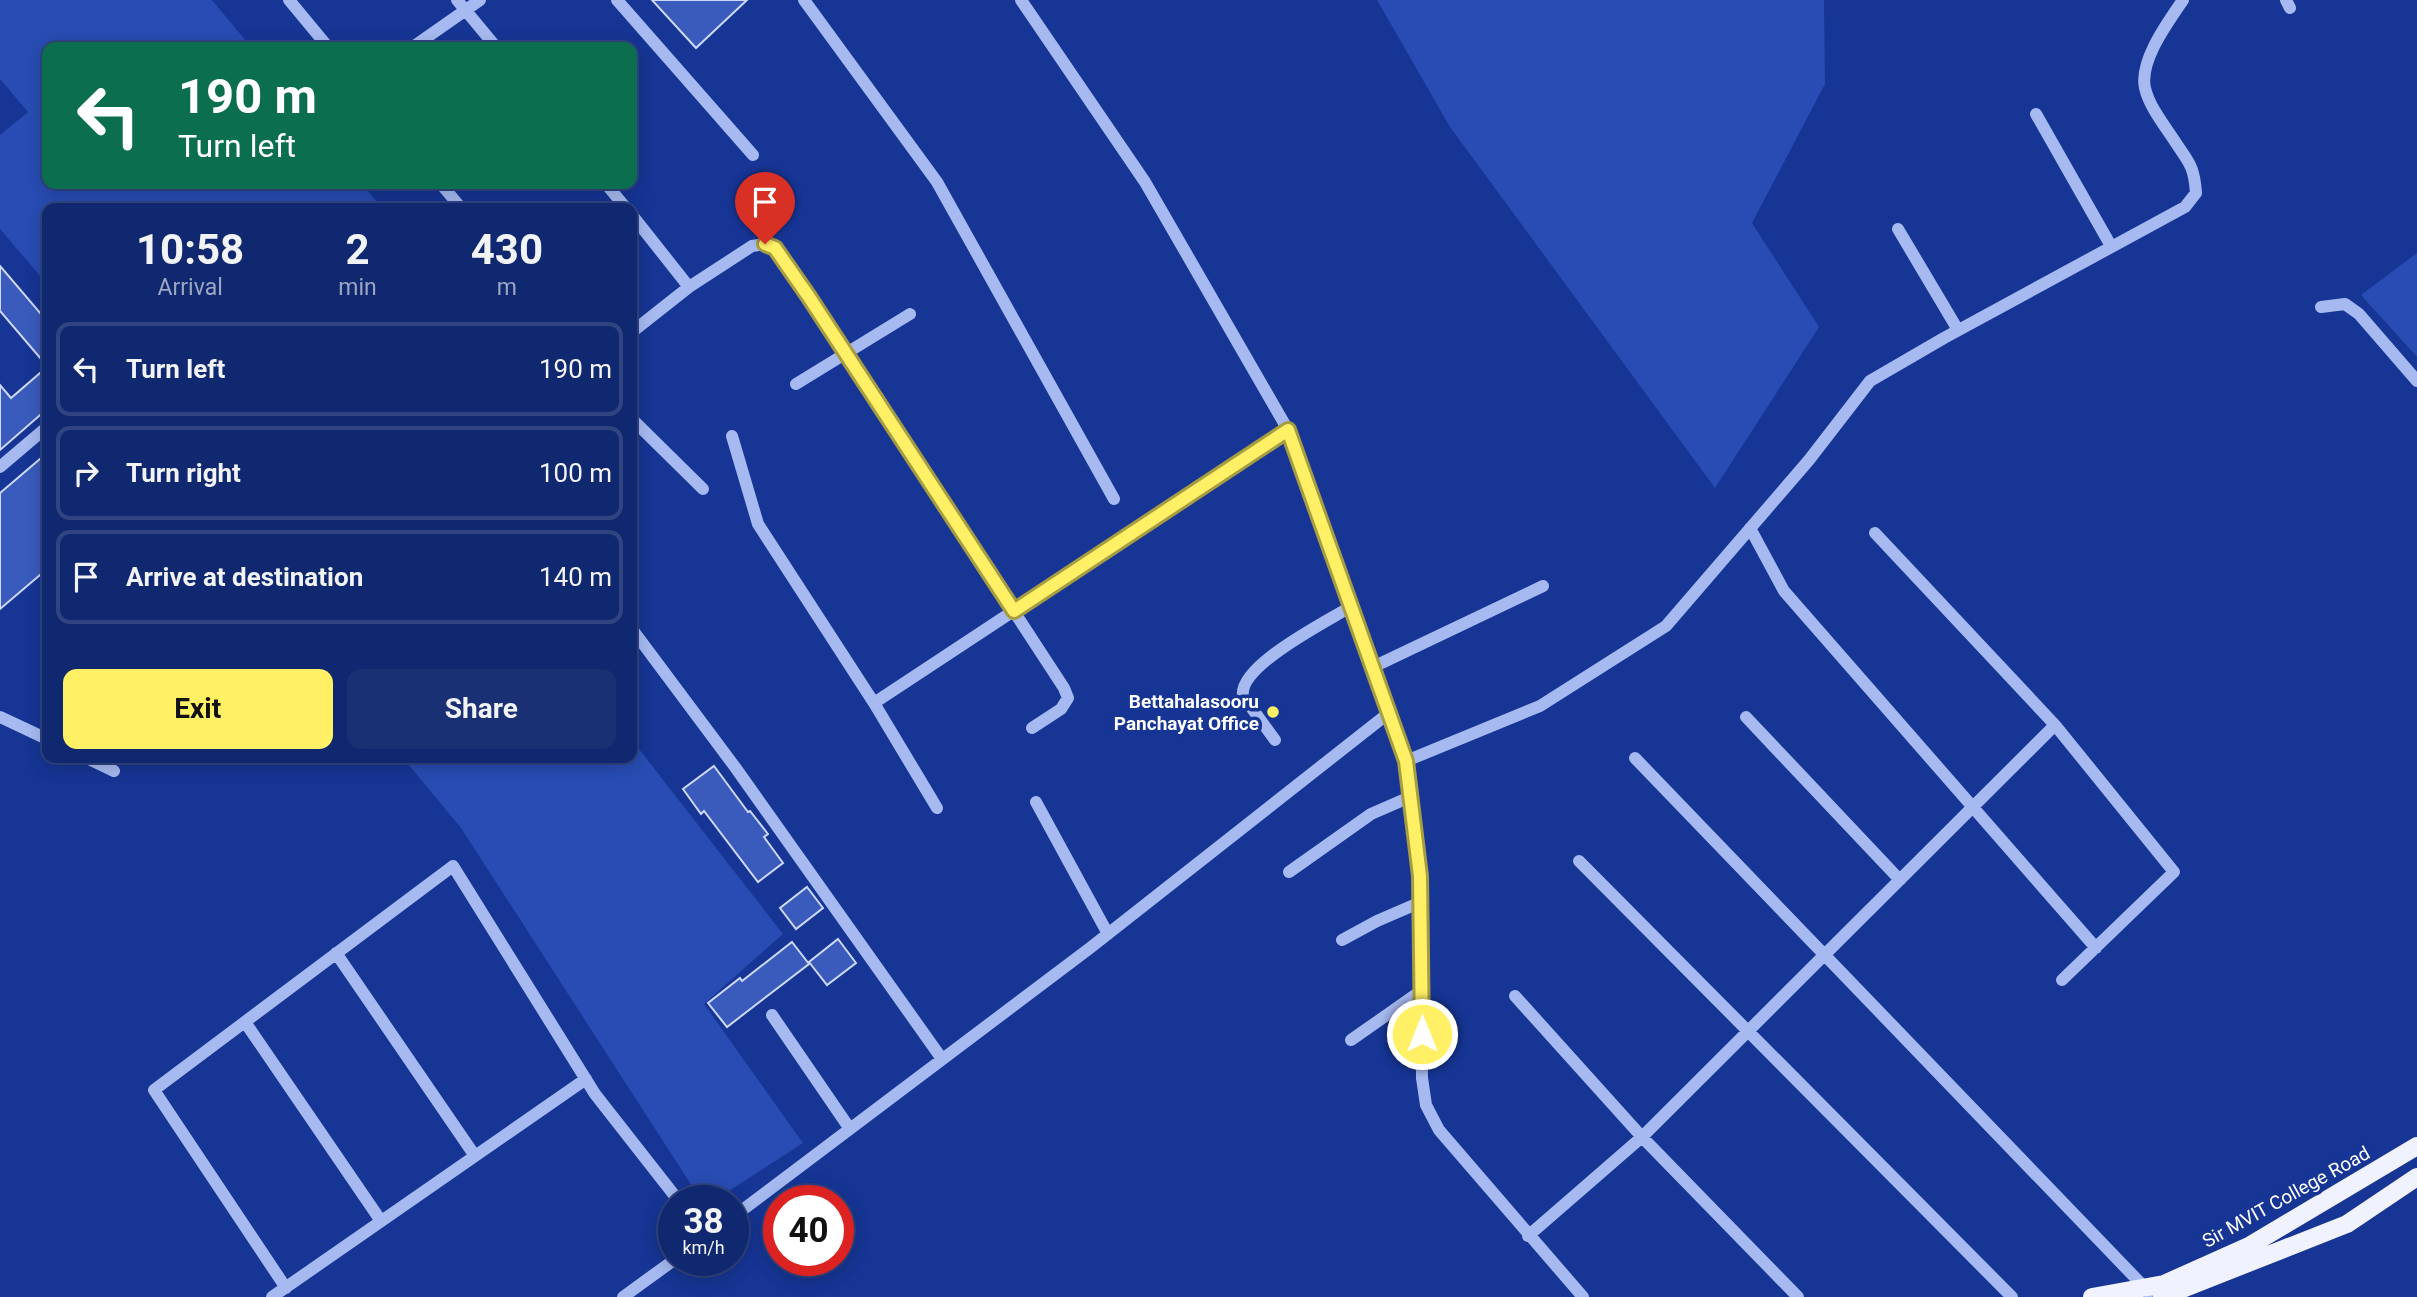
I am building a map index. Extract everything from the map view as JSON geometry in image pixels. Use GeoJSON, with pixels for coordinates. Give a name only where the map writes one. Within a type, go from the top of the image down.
{"type":"FeatureCollection","features":[{"type":"Feature","properties":{"kind":"main road","name":"Sir MVIT College Road"},"geometry":{"type":"LineString","coordinates":[[2092,1297],[2150,1292],[2249,1246],[2417,1146]]}},
{"type":"Feature","properties":{"kind":"main road","name":"Sir MVIT College Road"},"geometry":{"type":"LineString","coordinates":[[2162,1297],[2347,1224],[2417,1177]]}},
{"type":"Feature","properties":{"kind":"street"},"geometry":{"type":"LineString","coordinates":[[289,0],[324,42]]}},
{"type":"Feature","properties":{"kind":"street"},"geometry":{"type":"LineString","coordinates":[[419,42],[462,5],[480,0]]}},
{"type":"Feature","properties":{"kind":"street"},"geometry":{"type":"LineString","coordinates":[[617,0],[753,155]]}},
{"type":"Feature","properties":{"kind":"street"},"geometry":{"type":"LineString","coordinates":[[804,0],[937,182],[1114,499]]}},
{"type":"Feature","properties":{"kind":"street"},"geometry":{"type":"LineString","coordinates":[[1021,0],[1145,182],[1288,430],[1406,761],[1420,876],[1422,1078],[1426,1105],[1439,1130],[1583,1297]]}},
{"type":"Feature","properties":{"kind":"street"},"geometry":{"type":"LineString","coordinates":[[1406,761],[1540,706],[1665,626],[1809,460],[1870,381],[2185,207],[2196,194],[2194,170],[2156,110],[2145,89],[2143,73],[2150,53],[2183,0]]}},
{"type":"Feature","properties":{"kind":"street"},"geometry":{"type":"LineString","coordinates":[[462,5],[492,42]]}},
{"type":"Feature","properties":{"kind":"street"},"geometry":{"type":"LineString","coordinates":[[2036,114],[2111,246]]}},
{"type":"Feature","properties":{"kind":"street"},"geometry":{"type":"LineString","coordinates":[[444,189],[457,203]]}},
{"type":"Feature","properties":{"kind":"street"},"geometry":{"type":"LineString","coordinates":[[610,189],[622,203]]}},
{"type":"Feature","properties":{"kind":"street"},"geometry":{"type":"LineString","coordinates":[[637,221],[689,286]]}},
{"type":"Feature","properties":{"kind":"street"},"geometry":{"type":"LineString","coordinates":[[1898,229],[1958,330]]}},
{"type":"Feature","properties":{"kind":"street"},"geometry":{"type":"LineString","coordinates":[[637,328],[689,286],[752,246],[765,244],[775,248],[1064,688],[1068,698],[1061,709],[1032,728]]}},
{"type":"Feature","properties":{"kind":"street"},"geometry":{"type":"LineString","coordinates":[[2321,307],[2345,304],[2359,314],[2417,381]]}},
{"type":"Feature","properties":{"kind":"street"},"geometry":{"type":"LineString","coordinates":[[796,384],[910,314]]}},
{"type":"Feature","properties":{"kind":"street"},"geometry":{"type":"LineString","coordinates":[[637,424],[703,489]]}},
{"type":"Feature","properties":{"kind":"street"},"geometry":{"type":"LineString","coordinates":[[874,703],[1288,430]]}},
{"type":"Feature","properties":{"kind":"street"},"geometry":{"type":"LineString","coordinates":[[0,467],[42,431]]}},
{"type":"Feature","properties":{"kind":"street"},"geometry":{"type":"LineString","coordinates":[[732,436],[758,524],[874,703],[937,808]]}},
{"type":"Feature","properties":{"kind":"street"},"geometry":{"type":"LineString","coordinates":[[1750,528],[1784,591],[2096,948]]}},
{"type":"Feature","properties":{"kind":"street"},"geometry":{"type":"LineString","coordinates":[[1875,533],[2055,725],[2174,872],[2062,980]]}},
{"type":"Feature","properties":{"kind":"street"},"geometry":{"type":"LineString","coordinates":[[1371,668],[1543,586]]}},
{"type":"Feature","properties":{"kind":"street"},"geometry":{"type":"LineString","coordinates":[[1275,740],[1242,696],[1241,689],[1246,680],[1265,660],[1350,607]]}},
{"type":"Feature","properties":{"kind":"street"},"geometry":{"type":"LineString","coordinates":[[637,636],[735,767],[942,1059]]}},
{"type":"Feature","properties":{"kind":"street"},"geometry":{"type":"LineString","coordinates":[[749,1205],[1108,934],[1390,712]]}},
{"type":"Feature","properties":{"kind":"street"},"geometry":{"type":"LineString","coordinates":[[0,717],[42,737]]}},
{"type":"Feature","properties":{"kind":"street"},"geometry":{"type":"LineString","coordinates":[[1746,717],[1900,880]]}},
{"type":"Feature","properties":{"kind":"street"},"geometry":{"type":"LineString","coordinates":[[1528,1236],[1642,1137],[2055,725]]}},
{"type":"Feature","properties":{"kind":"street"},"geometry":{"type":"LineString","coordinates":[[1635,758],[2150,1292]]}},
{"type":"Feature","properties":{"kind":"street"},"geometry":{"type":"LineString","coordinates":[[97,763],[114,771]]}},
{"type":"Feature","properties":{"kind":"street"},"geometry":{"type":"LineString","coordinates":[[1289,872],[1371,814],[1410,797]]}},
{"type":"Feature","properties":{"kind":"street"},"geometry":{"type":"LineString","coordinates":[[1036,802],[1108,934]]}},
{"type":"Feature","properties":{"kind":"street"},"geometry":{"type":"LineString","coordinates":[[1579,861],[2012,1297]]}},
{"type":"Feature","properties":{"kind":"street"},"geometry":{"type":"LineString","coordinates":[[286,1288],[153,1090],[453,866],[586,1079],[667,1185]]}},
{"type":"Feature","properties":{"kind":"street"},"geometry":{"type":"LineString","coordinates":[[1342,940],[1421,902]]}},
{"type":"Feature","properties":{"kind":"street"},"geometry":{"type":"LineString","coordinates":[[336,953],[475,1156]]}},
{"type":"Feature","properties":{"kind":"street"},"geometry":{"type":"LineString","coordinates":[[1352,1040],[1421,991]]}},
{"type":"Feature","properties":{"kind":"street"},"geometry":{"type":"LineString","coordinates":[[1515,996],[1642,1137],[1798,1297]]}},
{"type":"Feature","properties":{"kind":"street"},"geometry":{"type":"LineString","coordinates":[[772,1015],[850,1129]]}},
{"type":"Feature","properties":{"kind":"street"},"geometry":{"type":"LineString","coordinates":[[245,1022],[381,1221]]}},
{"type":"Feature","properties":{"kind":"street"},"geometry":{"type":"LineString","coordinates":[[272,1297],[586,1079]]}},
{"type":"Feature","properties":{"kind":"street"},"geometry":{"type":"LineString","coordinates":[[623,1297],[658,1272]]}},
{"type":"Feature","properties":{"kind":"shaded area"},"geometry":{"type":"Polygon","coordinates":[[[0,0],[212,0],[247,42],[42,42],[42,189],[366,189],[378,203],[42,203],[42,278],[0,229],[0,135],[28,112],[0,79],[0,0]]]}},
{"type":"Feature","properties":{"kind":"shaded area"},"geometry":{"type":"Polygon","coordinates":[[[1377,0],[1824,0],[1825,84],[1752,223],[1819,327],[1715,488],[1450,127],[1377,0]]]}},
{"type":"Feature","properties":{"kind":"shaded area"},"geometry":{"type":"Polygon","coordinates":[[[2417,253],[2417,357],[2361,295],[2417,253]]]}},
{"type":"Feature","properties":{"kind":"shaded area"},"geometry":{"type":"Polygon","coordinates":[[[637,746],[783,934],[704,1004],[803,1143],[738,1185],[691,1185],[461,828],[407,763],[637,763],[637,746]]]}},
{"type":"Feature","properties":{"kind":"building"},"geometry":{"type":"Polygon","coordinates":[[[652,0],[747,0],[696,48],[652,0]]]}},
{"type":"Feature","properties":{"kind":"building"},"geometry":{"type":"Polygon","coordinates":[[[0,266],[42,315],[42,360],[0,311],[0,266]]]}},
{"type":"Feature","properties":{"kind":"building"},"geometry":{"type":"Polygon","coordinates":[[[42,371],[42,413],[0,450],[0,385],[11,398],[42,371]]]}},
{"type":"Feature","properties":{"kind":"building"},"geometry":{"type":"Polygon","coordinates":[[[42,457],[42,573],[0,609],[0,493],[42,457]]]}},
{"type":"Feature","properties":{"kind":"building"},"geometry":{"type":"Polygon","coordinates":[[[714,766],[768,834],[764,837],[783,863],[758,882],[704,811],[701,814],[683,789],[714,766]]]}},
{"type":"Feature","properties":{"kind":"building"},"geometry":{"type":"Polygon","coordinates":[[[807,887],[823,908],[796,929],[780,908],[807,887]]]}},
{"type":"Feature","properties":{"kind":"building"},"geometry":{"type":"Polygon","coordinates":[[[838,939],[856,963],[827,985],[809,962],[838,939]]]}},
{"type":"Feature","properties":{"kind":"building"},"geometry":{"type":"Polygon","coordinates":[[[792,942],[809,964],[727,1027],[708,1003],[740,978],[742,981],[792,942]]]}},
{"type":"Feature","properties":{"kind":"place","name":"Bettahalasooru Panchayat Office"},"geometry":{"type":"Point","coordinates":[1273,712]}},
{"type":"Feature","properties":{"kind":"route"},"geometry":{"type":"LineString","coordinates":[[765,244],[775,248],[809,297],[1014,611],[1288,430],[1406,761],[1420,876],[1422,1034]]}}]}
